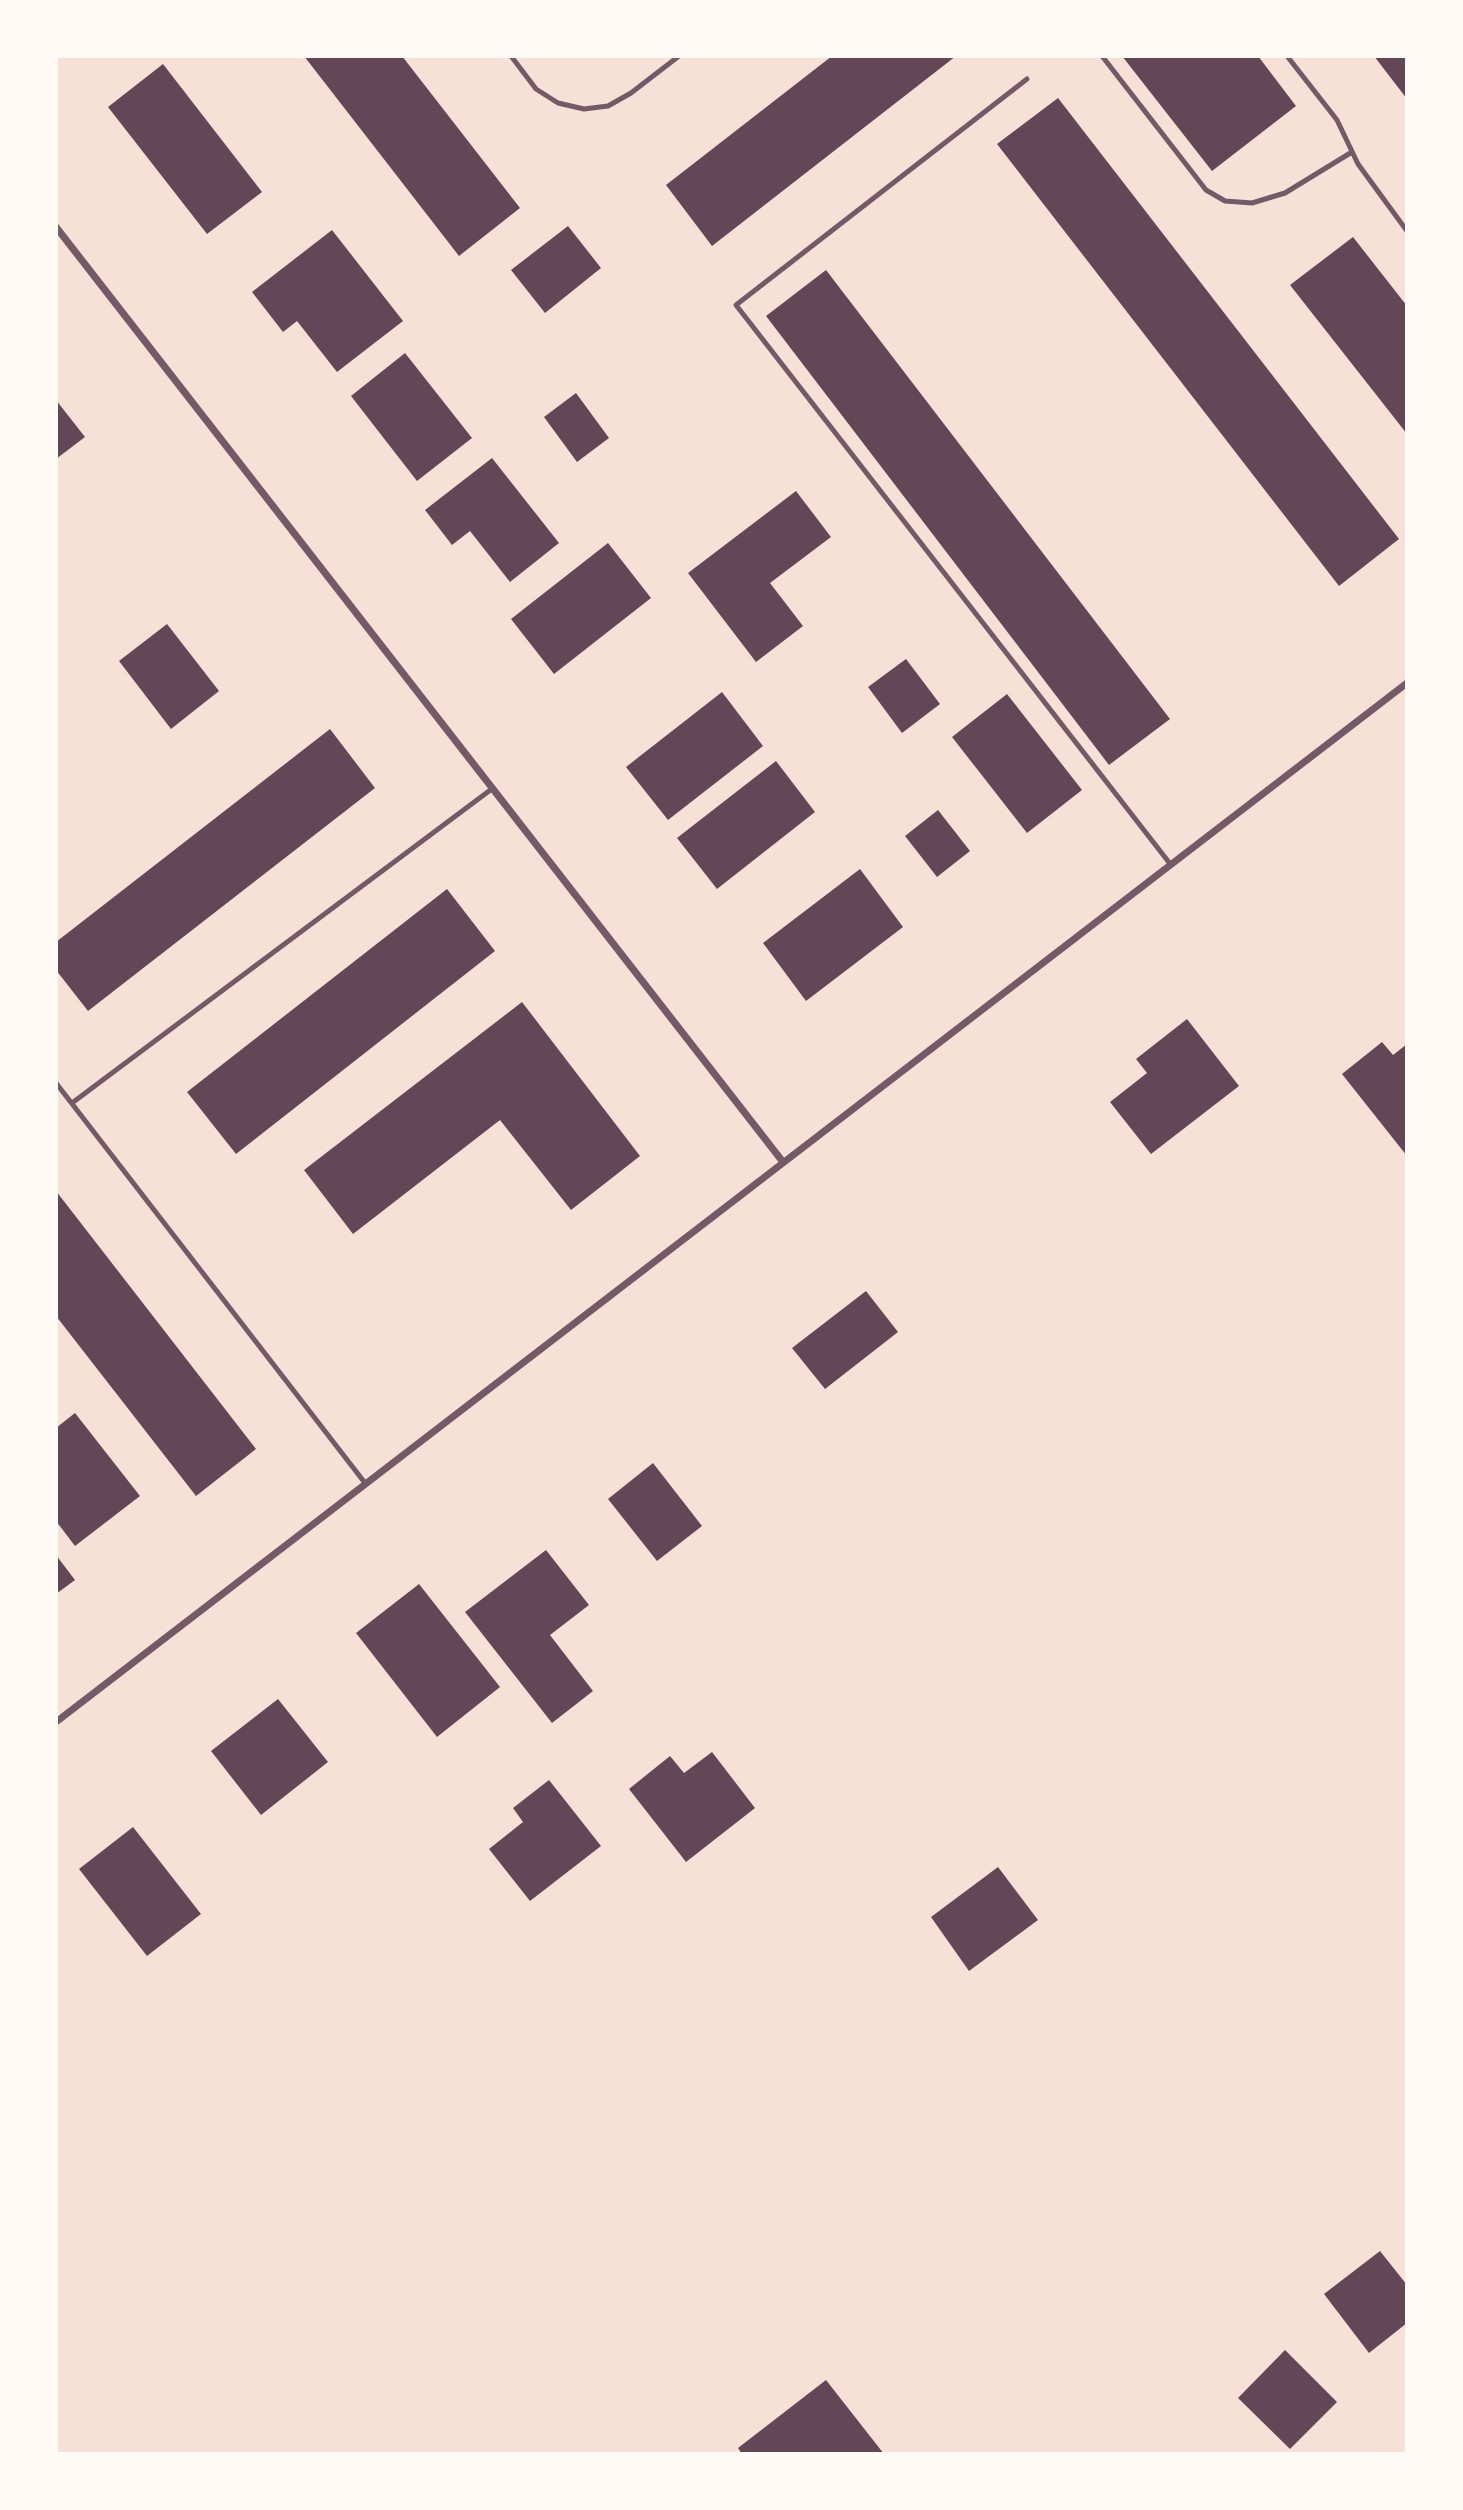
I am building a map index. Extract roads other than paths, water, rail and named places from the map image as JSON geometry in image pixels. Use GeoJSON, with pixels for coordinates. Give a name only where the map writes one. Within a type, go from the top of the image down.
{"type":"FeatureCollection","features":[{"type":"Feature","properties":{"kind":"street"},"geometry":{"type":"LineString","coordinates":[[56,227],[783,1162]]}},
{"type":"Feature","properties":{"kind":"street"},"geometry":{"type":"LineString","coordinates":[[56,1722],[1407,684]]}},
{"type":"Feature","properties":{"kind":"lane"},"geometry":{"type":"LineString","coordinates":[[511,56],[536,89],[558,103],[584,109],[608,106],[631,93],[679,56]]}},
{"type":"Feature","properties":{"kind":"lane"},"geometry":{"type":"LineString","coordinates":[[1102,56],[1206,190],[1225,201],[1252,203],[1285,193],[1352,152]]}},
{"type":"Feature","properties":{"kind":"lane"},"geometry":{"type":"LineString","coordinates":[[1287,56],[1337,120],[1358,164],[1407,230]]}},
{"type":"Feature","properties":{"kind":"lane"},"geometry":{"type":"LineString","coordinates":[[1027,79],[736,306],[1171,865]]}},
{"type":"Feature","properties":{"kind":"lane"},"geometry":{"type":"LineString","coordinates":[[72,1103],[493,788]]}},
{"type":"Feature","properties":{"kind":"lane"},"geometry":{"type":"LineString","coordinates":[[56,1083],[365,1483]]}}]}
